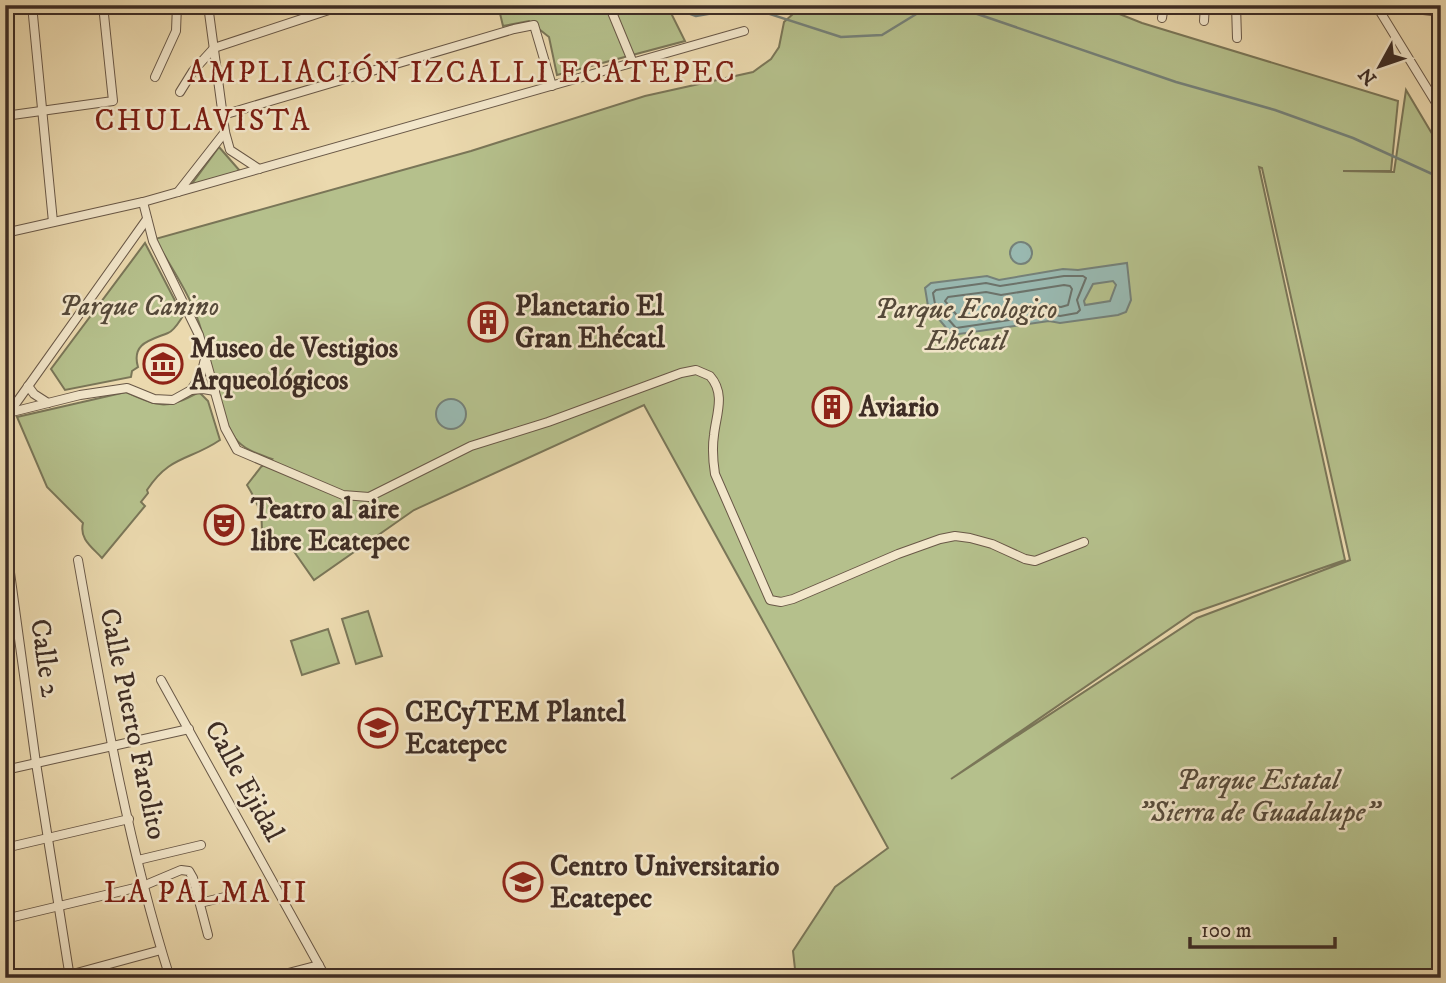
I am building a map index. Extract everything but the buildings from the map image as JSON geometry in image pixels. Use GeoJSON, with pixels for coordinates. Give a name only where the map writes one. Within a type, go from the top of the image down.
{"type":"FeatureCollection","features":[{"type":"Feature","properties":{"kind":"street"},"geometry":{"type":"LineString","coordinates":[[32,5],[52,222]]}},
{"type":"Feature","properties":{"kind":"street"},"geometry":{"type":"LineString","coordinates":[[5,116],[113,102],[103,5]]}},
{"type":"Feature","properties":{"kind":"street"},"geometry":{"type":"LineString","coordinates":[[155,76],[176,31],[177,5]]}},
{"type":"Feature","properties":{"kind":"street"},"geometry":{"type":"LineString","coordinates":[[208,5],[225,132],[230,150],[259,169]]}},
{"type":"Feature","properties":{"kind":"street"},"geometry":{"type":"LineString","coordinates":[[180,92],[192,71],[214,48],[344,5]]}},
{"type":"Feature","properties":{"kind":"street"},"geometry":{"type":"LineString","coordinates":[[609,5],[633,63]]}},
{"type":"Feature","properties":{"kind":"street"},"geometry":{"type":"LineString","coordinates":[[1163,18],[1164,5]]}},
{"type":"Feature","properties":{"kind":"street"},"geometry":{"type":"LineString","coordinates":[[1203,21],[1205,5]]}},
{"type":"Feature","properties":{"kind":"street"},"geometry":{"type":"LineString","coordinates":[[1236,5],[1237,38]]}},
{"type":"Feature","properties":{"kind":"street"},"geometry":{"type":"LineString","coordinates":[[1378,5],[1441,12]]}},
{"type":"Feature","properties":{"kind":"street"},"geometry":{"type":"LineString","coordinates":[[1378,5],[1441,111]]}},
{"type":"Feature","properties":{"kind":"street"},"geometry":{"type":"LineString","coordinates":[[223,115],[534,25],[552,86]]}},
{"type":"Feature","properties":{"kind":"street"},"geometry":{"type":"LineString","coordinates":[[5,233],[144,202],[744,31]]}},
{"type":"Feature","properties":{"kind":"street"},"geometry":{"type":"LineString","coordinates":[[178,192],[225,132]]}},
{"type":"Feature","properties":{"kind":"street"},"geometry":{"type":"LineString","coordinates":[[144,202],[153,241],[188,310],[225,428],[237,450],[343,495],[369,497],[471,446],[696,370],[706,373],[715,381],[719,393],[720,404],[714,434],[715,474],[770,600],[781,602],[898,554],[948,538],[970,538],[1035,561],[1084,542]]}},
{"type":"Feature","properties":{"kind":"street"},"geometry":{"type":"LineString","coordinates":[[7,414],[147,219]]}},
{"type":"Feature","properties":{"kind":"street"},"geometry":{"type":"LineString","coordinates":[[191,390],[201,375],[205,359]]}},
{"type":"Feature","properties":{"kind":"street"},"geometry":{"type":"LineString","coordinates":[[28,386],[34,394],[48,403]]}},
{"type":"Feature","properties":{"kind":"street"},"geometry":{"type":"LineString","coordinates":[[7,414],[80,395],[127,388],[154,400],[173,400],[191,390],[215,391]]}},
{"type":"Feature","properties":{"kind":"street","name":"Calle 2"},"geometry":{"type":"LineString","coordinates":[[8,558],[69,976]]}},
{"type":"Feature","properties":{"kind":"street","name":"Calle Puerto Farolito"},"geometry":{"type":"LineString","coordinates":[[78,561],[111,744],[143,886],[170,978]]}},
{"type":"Feature","properties":{"kind":"street","name":"Calle Ejidal"},"geometry":{"type":"LineString","coordinates":[[161,680],[326,978]]}},
{"type":"Feature","properties":{"kind":"street"},"geometry":{"type":"LineString","coordinates":[[5,770],[111,744],[189,729]]}},
{"type":"Feature","properties":{"kind":"street"},"geometry":{"type":"LineString","coordinates":[[5,848],[130,819]]}},
{"type":"Feature","properties":{"kind":"street"},"geometry":{"type":"LineString","coordinates":[[138,860],[201,845]]}},
{"type":"Feature","properties":{"kind":"street"},"geometry":{"type":"LineString","coordinates":[[5,919],[143,886],[181,870],[189,872],[208,935]]}},
{"type":"Feature","properties":{"kind":"street"},"geometry":{"type":"LineString","coordinates":[[200,902],[233,895]]}},
{"type":"Feature","properties":{"kind":"street"},"geometry":{"type":"LineString","coordinates":[[58,978],[161,950]]}},
{"type":"Feature","properties":{"kind":"street"},"geometry":{"type":"LineString","coordinates":[[269,978],[318,965]]}},
{"type":"Feature","properties":{"kind":"green space"},"geometry":{"type":"Polygon","coordinates":[[[498,5],[667,5],[685,41],[557,75],[549,37],[529,21],[503,26],[498,5]]]}},
{"type":"Feature","properties":{"kind":"green space","name":"Parque Ecologico Ehécatl"},"geometry":{"type":"Polygon","coordinates":[[[803,5],[1097,5],[1142,23],[1398,101],[1391,171],[1343,171],[1394,172],[1406,90],[1434,137],[1441,141],[1441,978],[796,978],[793,951],[835,887],[888,848],[644,405],[414,510],[314,580],[288,543],[261,545],[260,514],[247,485],[261,467],[272,459],[243,446],[229,428],[194,310],[155,239],[471,151],[645,96],[753,72],[771,59],[779,47],[784,22],[803,5]],[[1259,167],[1345,560],[1193,613],[951,779],[1197,618],[1350,560],[1262,168],[1259,167]]]}},
{"type":"Feature","properties":{"kind":"green space"},"geometry":{"type":"Polygon","coordinates":[[[219,147],[240,171],[191,185],[219,147]]]}},
{"type":"Feature","properties":{"kind":"green space","name":"Parque Canino"},"geometry":{"type":"Polygon","coordinates":[[[145,243],[183,316],[170,332],[140,348],[137,353],[138,367],[132,371],[131,377],[65,390],[51,369],[145,243]]]}},
{"type":"Feature","properties":{"kind":"green space"},"geometry":{"type":"Polygon","coordinates":[[[126,392],[147,401],[170,404],[199,392],[208,401],[220,440],[172,464],[155,479],[141,502],[145,506],[102,558],[85,538],[83,523],[47,487],[17,417],[126,392]]]}},
{"type":"Feature","properties":{"kind":"green space"},"geometry":{"type":"Polygon","coordinates":[[[368,611],[382,656],[356,664],[342,619],[368,611]]]}},
{"type":"Feature","properties":{"kind":"green space"},"geometry":{"type":"Polygon","coordinates":[[[328,629],[339,663],[302,675],[291,641],[328,629]]]}},
{"type":"Feature","properties":{"kind":"water"},"geometry":{"type":"Polygon","coordinates":[[[1021,242],[1029,245],[1032,253],[1029,261],[1021,264],[1013,261],[1010,253],[1013,245],[1021,242]]]}},
{"type":"Feature","properties":{"kind":"water"},"geometry":{"type":"Polygon","coordinates":[[[1127,263],[1131,300],[1126,312],[1060,323],[1049,321],[952,335],[928,306],[925,288],[931,283],[987,276],[999,280],[1063,269],[1078,270],[1127,263]],[[1113,281],[1093,284],[1084,301],[1085,305],[1110,301],[1116,285],[1113,281]]]}},
{"type":"Feature","properties":{"kind":"water"},"geometry":{"type":"Polygon","coordinates":[[[451,399],[457,400],[465,408],[465,420],[457,428],[451,429],[445,428],[437,420],[436,414],[437,408],[445,400],[451,399]]]}},
{"type":"Feature","properties":{"kind":"waterway"},"geometry":{"type":"LineString","coordinates":[[666,5],[696,16],[748,7],[841,37],[882,35],[931,5]]}},
{"type":"Feature","properties":{"kind":"waterway"},"geometry":{"type":"LineString","coordinates":[[951,5],[1176,82],[1275,110],[1353,138],[1441,178]]}},
{"type":"Feature","properties":{"kind":"place","name":"Planetario El Gran Ehécatl"},"geometry":{"type":"Point","coordinates":[488,322]}},
{"type":"Feature","properties":{"kind":"place","name":"Museo de Vestigios Arqueológicos"},"geometry":{"type":"Point","coordinates":[163,364]}},
{"type":"Feature","properties":{"kind":"place","name":"Aviario"},"geometry":{"type":"Point","coordinates":[832,407]}},
{"type":"Feature","properties":{"kind":"place","name":"Teatro al aire libre Ecatepec"},"geometry":{"type":"Point","coordinates":[224,525]}},
{"type":"Feature","properties":{"kind":"place","name":"CECyTEM Plantel Ecatepec"},"geometry":{"type":"Point","coordinates":[378,728]}},
{"type":"Feature","properties":{"kind":"place","name":"Centro Universitario Ecatepec"},"geometry":{"type":"Point","coordinates":[523,882]}},
{"type":"Feature","properties":{"kind":"district","name":"AMPLIACIÓN IZCALLI ECATEPEC"},"geometry":{"type":"Point","coordinates":[462,73]}},
{"type":"Feature","properties":{"kind":"district","name":"CHULAVISTA"},"geometry":{"type":"Point","coordinates":[203,121]}},
{"type":"Feature","properties":{"kind":"district","name":"LA PALMA II"},"geometry":{"type":"Point","coordinates":[206,893]}},
{"type":"Feature","properties":{"kind":"park label","name":"Parque Estatal \"Sierra de Guadalupe\""},"geometry":{"type":"Point","coordinates":[1258,796]}}]}
